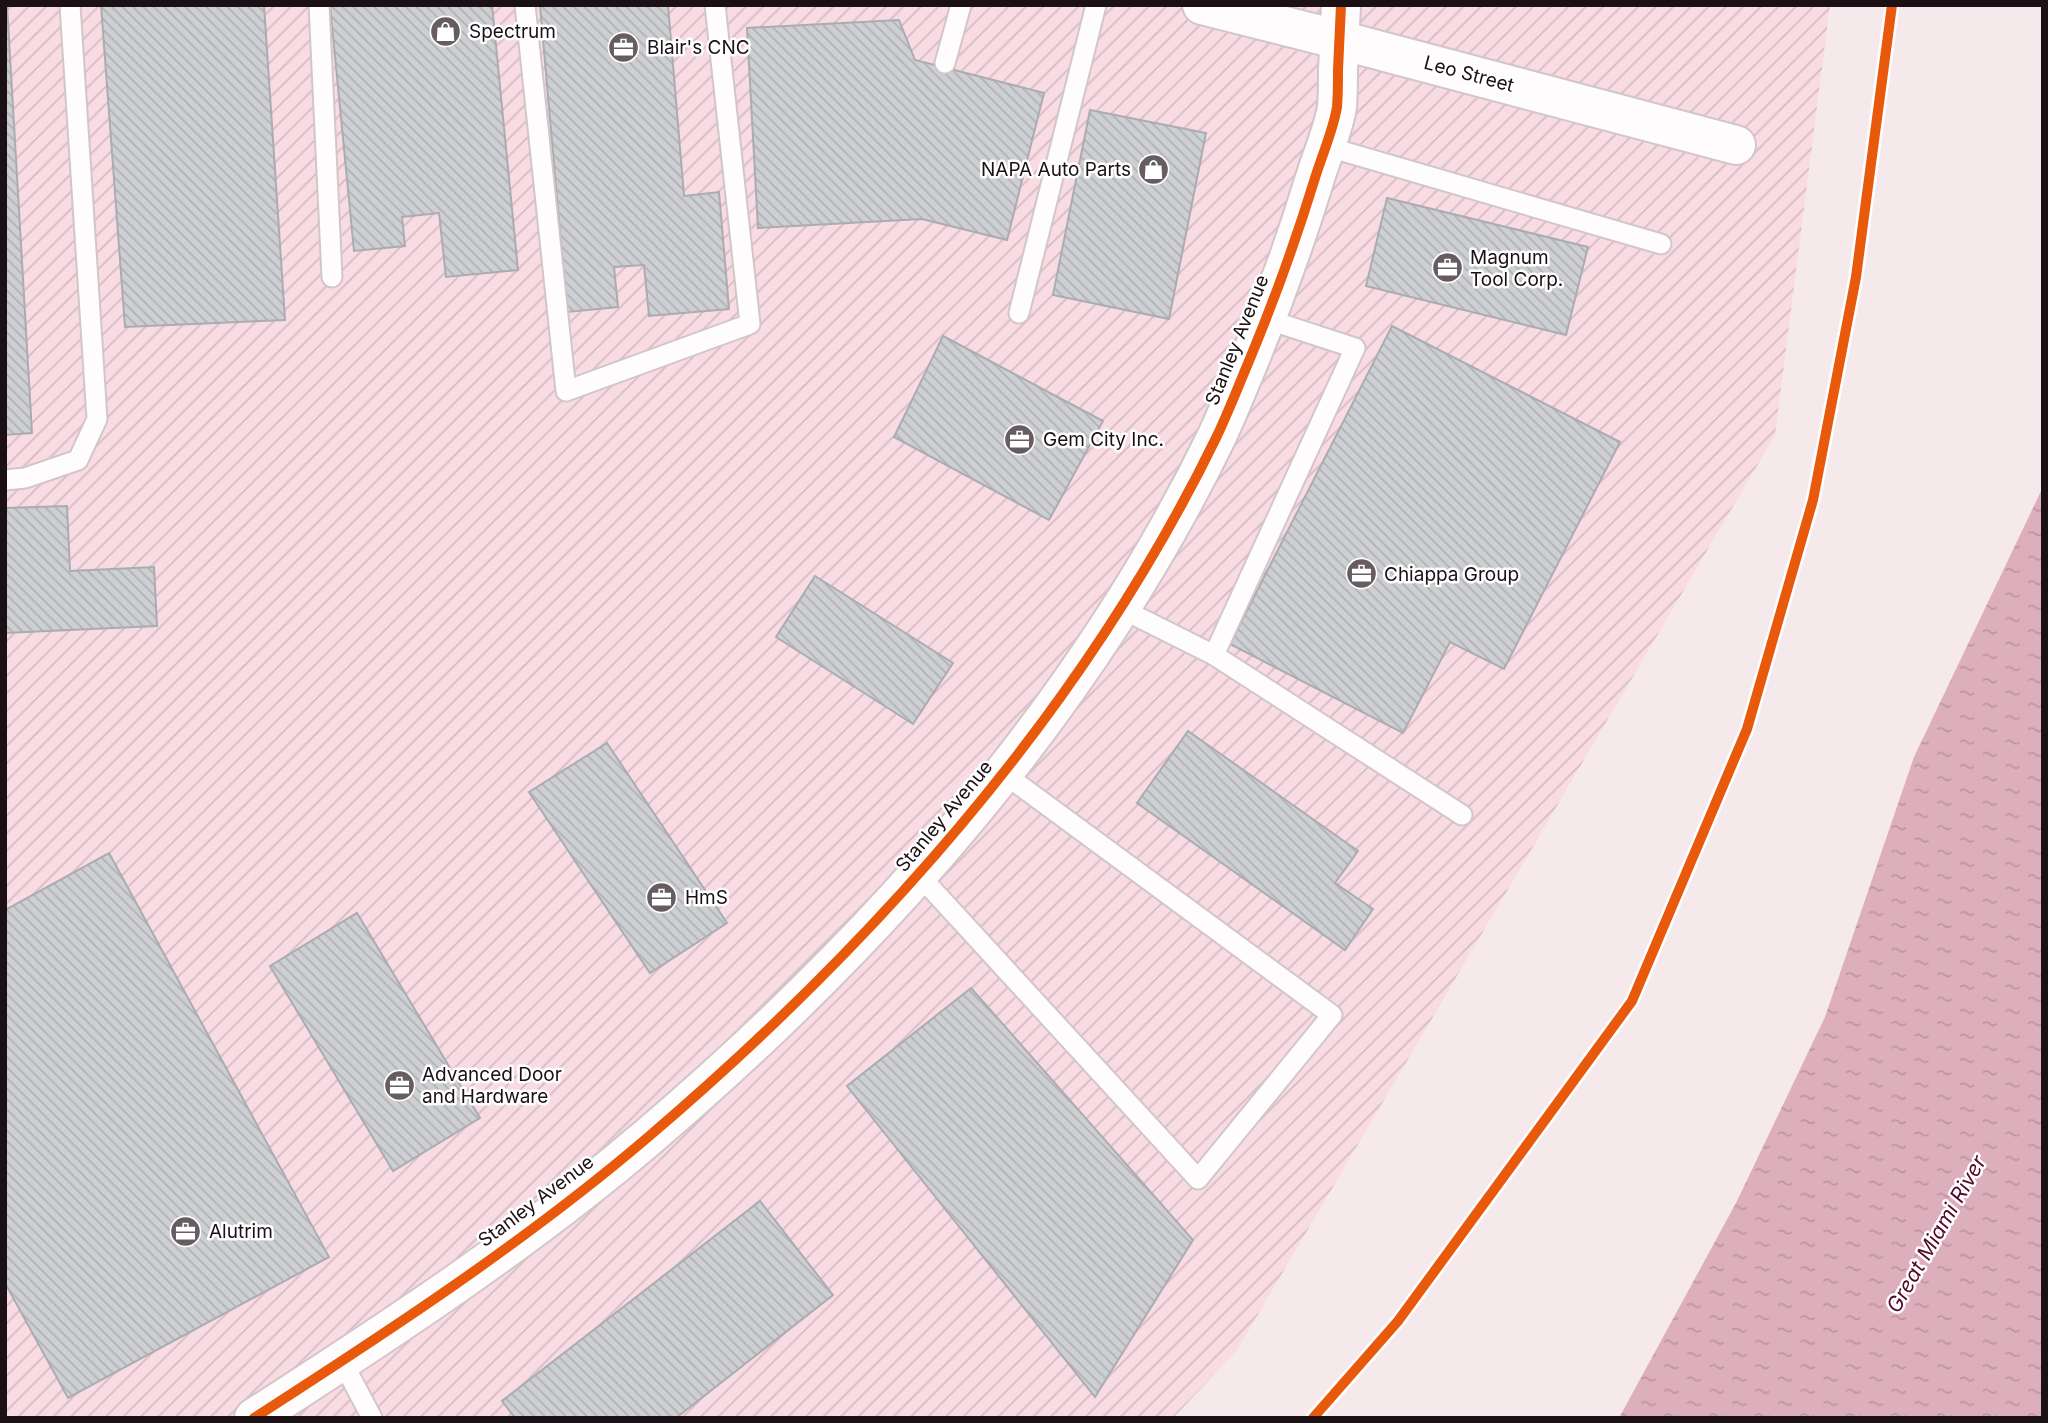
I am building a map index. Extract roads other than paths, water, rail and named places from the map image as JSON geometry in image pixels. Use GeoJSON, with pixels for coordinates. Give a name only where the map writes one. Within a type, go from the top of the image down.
{"type":"FeatureCollection","features":[{"type":"Feature","properties":{"kind":"street","name":"Leo Street"},"geometry":{"type":"LineString","coordinates":[[1202,5],[1341,22],[1736,145]]}},
{"type":"Feature","properties":{"kind":"street","name":"Stanley Avenue"},"geometry":{"type":"LineString","coordinates":[[254,1418],[432,1301],[552,1213],[646,1139],[766,1031],[834,965],[919,874],[1024,747],[1120,608],[1184,500],[1213,444],[1266,319],[1297,236],[1325,146],[1336,109],[1341,22]]}},
{"type":"Feature","properties":{"kind":"lane"},"geometry":{"type":"LineString","coordinates":[[5,480],[25,478],[78,460],[97,419],[69,5]]}},
{"type":"Feature","properties":{"kind":"lane"},"geometry":{"type":"LineString","coordinates":[[319,5],[332,277]]}},
{"type":"Feature","properties":{"kind":"lane"},"geometry":{"type":"LineString","coordinates":[[525,5],[566,391],[750,324],[715,5]]}},
{"type":"Feature","properties":{"kind":"lane"},"geometry":{"type":"LineString","coordinates":[[945,64],[961,5]]}},
{"type":"Feature","properties":{"kind":"lane"},"geometry":{"type":"LineString","coordinates":[[1019,313],[1096,5]]}},
{"type":"Feature","properties":{"kind":"lane"},"geometry":{"type":"LineString","coordinates":[[1325,146],[1661,244]]}},
{"type":"Feature","properties":{"kind":"lane"},"geometry":{"type":"LineString","coordinates":[[1214,655],[1355,348],[1266,319]]}},
{"type":"Feature","properties":{"kind":"lane"},"geometry":{"type":"LineString","coordinates":[[1120,608],[1214,655],[1462,815]]}},
{"type":"Feature","properties":{"kind":"lane"},"geometry":{"type":"LineString","coordinates":[[919,874],[1198,1179],[1332,1015],[1003,773]]}},
{"type":"Feature","properties":{"kind":"lane"},"geometry":{"type":"LineString","coordinates":[[342,1361],[372,1418]]}},
{"type":"Feature","properties":{"kind":"water","name":"Great Miami River"},"geometry":{"type":"Polygon","coordinates":[[[2043,487],[2043,1418],[1619,1418],[1736,1203],[1825,1017],[1914,757],[2043,487]]]}},
{"type":"Feature","properties":{"kind":"place","name":"Spectrum"},"geometry":{"type":"Point","coordinates":[446,31]}},
{"type":"Feature","properties":{"kind":"place","name":"Blair's CNC"},"geometry":{"type":"Point","coordinates":[624,47]}},
{"type":"Feature","properties":{"kind":"place","name":"NAPA Auto Parts"},"geometry":{"type":"Point","coordinates":[1154,169]}},
{"type":"Feature","properties":{"kind":"place","name":"Magnum Tool Corp."},"geometry":{"type":"Point","coordinates":[1447,268]}},
{"type":"Feature","properties":{"kind":"place","name":"Gem City Inc."},"geometry":{"type":"Point","coordinates":[1020,439]}},
{"type":"Feature","properties":{"kind":"place","name":"Chiappa Group"},"geometry":{"type":"Point","coordinates":[1361,574]}},
{"type":"Feature","properties":{"kind":"place","name":"HmS"},"geometry":{"type":"Point","coordinates":[662,897]}},
{"type":"Feature","properties":{"kind":"place","name":"Advanced Door and Hardware"},"geometry":{"type":"Point","coordinates":[399,1085]}},
{"type":"Feature","properties":{"kind":"place","name":"Alutrim"},"geometry":{"type":"Point","coordinates":[186,1231]}}]}
